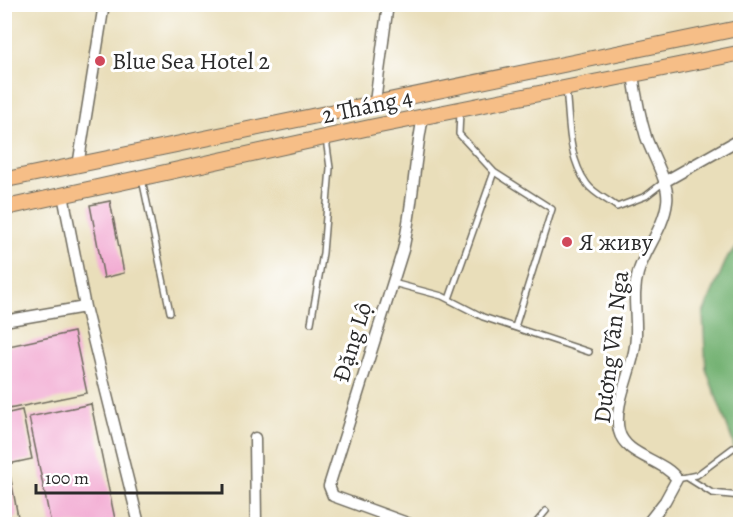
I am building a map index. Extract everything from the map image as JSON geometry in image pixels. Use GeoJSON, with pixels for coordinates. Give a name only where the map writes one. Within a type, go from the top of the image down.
{"type":"FeatureCollection","features":[{"type":"Feature","properties":{"kind":"main road","name":"2 Tháng 4"},"geometry":{"type":"LineString","coordinates":[[4,180],[740,28]]}},
{"type":"Feature","properties":{"kind":"main road","name":"2 Tháng 4"},"geometry":{"type":"LineString","coordinates":[[4,208],[372,126],[741,53]]}},
{"type":"Feature","properties":{"kind":"main road"},"geometry":{"type":"LineString","coordinates":[[372,126],[375,102]]}},
{"type":"Feature","properties":{"kind":"street"},"geometry":{"type":"LineString","coordinates":[[78,166],[104,4]]}},
{"type":"Feature","properties":{"kind":"street"},"geometry":{"type":"LineString","coordinates":[[375,102],[388,4]]}},
{"type":"Feature","properties":{"kind":"street","name":"Dương Vân Nga"},"geometry":{"type":"LineString","coordinates":[[633,75],[645,134],[664,182],[668,199],[664,216],[636,279],[635,347],[623,392],[619,424],[623,440],[629,447],[682,479]]}},
{"type":"Feature","properties":{"kind":"street","name":"Đặng Lộ"},"geometry":{"type":"LineString","coordinates":[[411,525],[333,496],[329,486],[408,228],[417,145],[423,117]]}},
{"type":"Feature","properties":{"kind":"street"},"geometry":{"type":"LineString","coordinates":[[664,182],[741,139]]}},
{"type":"Feature","properties":{"kind":"street"},"geometry":{"type":"LineString","coordinates":[[63,195],[85,307],[138,525]]}},
{"type":"Feature","properties":{"kind":"street"},"geometry":{"type":"LineString","coordinates":[[4,321],[85,307]]}},
{"type":"Feature","properties":{"kind":"street"},"geometry":{"type":"LineString","coordinates":[[255,438],[256,525]]}},
{"type":"Feature","properties":{"kind":"street"},"geometry":{"type":"LineString","coordinates":[[647,525],[682,479]]}},
{"type":"Feature","properties":{"kind":"lane"},"geometry":{"type":"LineString","coordinates":[[738,4],[740,28]]}},
{"type":"Feature","properties":{"kind":"lane"},"geometry":{"type":"LineString","coordinates":[[566,89],[569,135],[574,156],[587,185],[616,207],[646,196],[664,182]]}},
{"type":"Feature","properties":{"kind":"lane"},"geometry":{"type":"LineString","coordinates":[[460,110],[459,134],[494,172],[552,209],[515,327]]}},
{"type":"Feature","properties":{"kind":"lane"},"geometry":{"type":"LineString","coordinates":[[311,323],[323,252],[330,168],[326,137]]}},
{"type":"Feature","properties":{"kind":"lane"},"geometry":{"type":"LineString","coordinates":[[449,299],[494,172]]}},
{"type":"Feature","properties":{"kind":"lane"},"geometry":{"type":"LineString","coordinates":[[141,177],[170,312]]}},
{"type":"Feature","properties":{"kind":"lane"},"geometry":{"type":"LineString","coordinates":[[392,283],[449,299],[483,317],[589,352]]}},
{"type":"Feature","properties":{"kind":"lane"},"geometry":{"type":"LineString","coordinates":[[682,479],[697,475],[733,448]]}},
{"type":"Feature","properties":{"kind":"lane"},"geometry":{"type":"LineString","coordinates":[[682,479],[712,493],[741,496]]}},
{"type":"Feature","properties":{"kind":"lane"},"geometry":{"type":"LineString","coordinates":[[536,525],[546,511]]}},
{"type":"Feature","properties":{"kind":"green space"},"geometry":{"type":"Polygon","coordinates":[[[740,245],[740,498],[733,442],[706,369],[703,314],[728,256],[740,245]]]}},
{"type":"Feature","properties":{"kind":"building"},"geometry":{"type":"Polygon","coordinates":[[[110,201],[124,273],[104,278],[90,205],[110,201]]]}},
{"type":"Feature","properties":{"kind":"building"},"geometry":{"type":"Polygon","coordinates":[[[74,332],[87,393],[4,410],[4,347],[74,332]]]}},
{"type":"Feature","properties":{"kind":"building"},"geometry":{"type":"Polygon","coordinates":[[[91,404],[116,524],[51,524],[29,417],[91,404]]]}},
{"type":"Feature","properties":{"kind":"building"},"geometry":{"type":"Polygon","coordinates":[[[22,410],[32,459],[4,465],[4,414],[22,410]]]}},
{"type":"Feature","properties":{"kind":"building"},"geometry":{"type":"Polygon","coordinates":[[[9,469],[18,517],[4,520],[4,470],[9,469]]]}},
{"type":"Feature","properties":{"kind":"place","name":"Blue Sea Hotel 2"},"geometry":{"type":"Point","coordinates":[100,61]}},
{"type":"Feature","properties":{"kind":"place","name":"Я живу"},"geometry":{"type":"Point","coordinates":[567,242]}}]}
